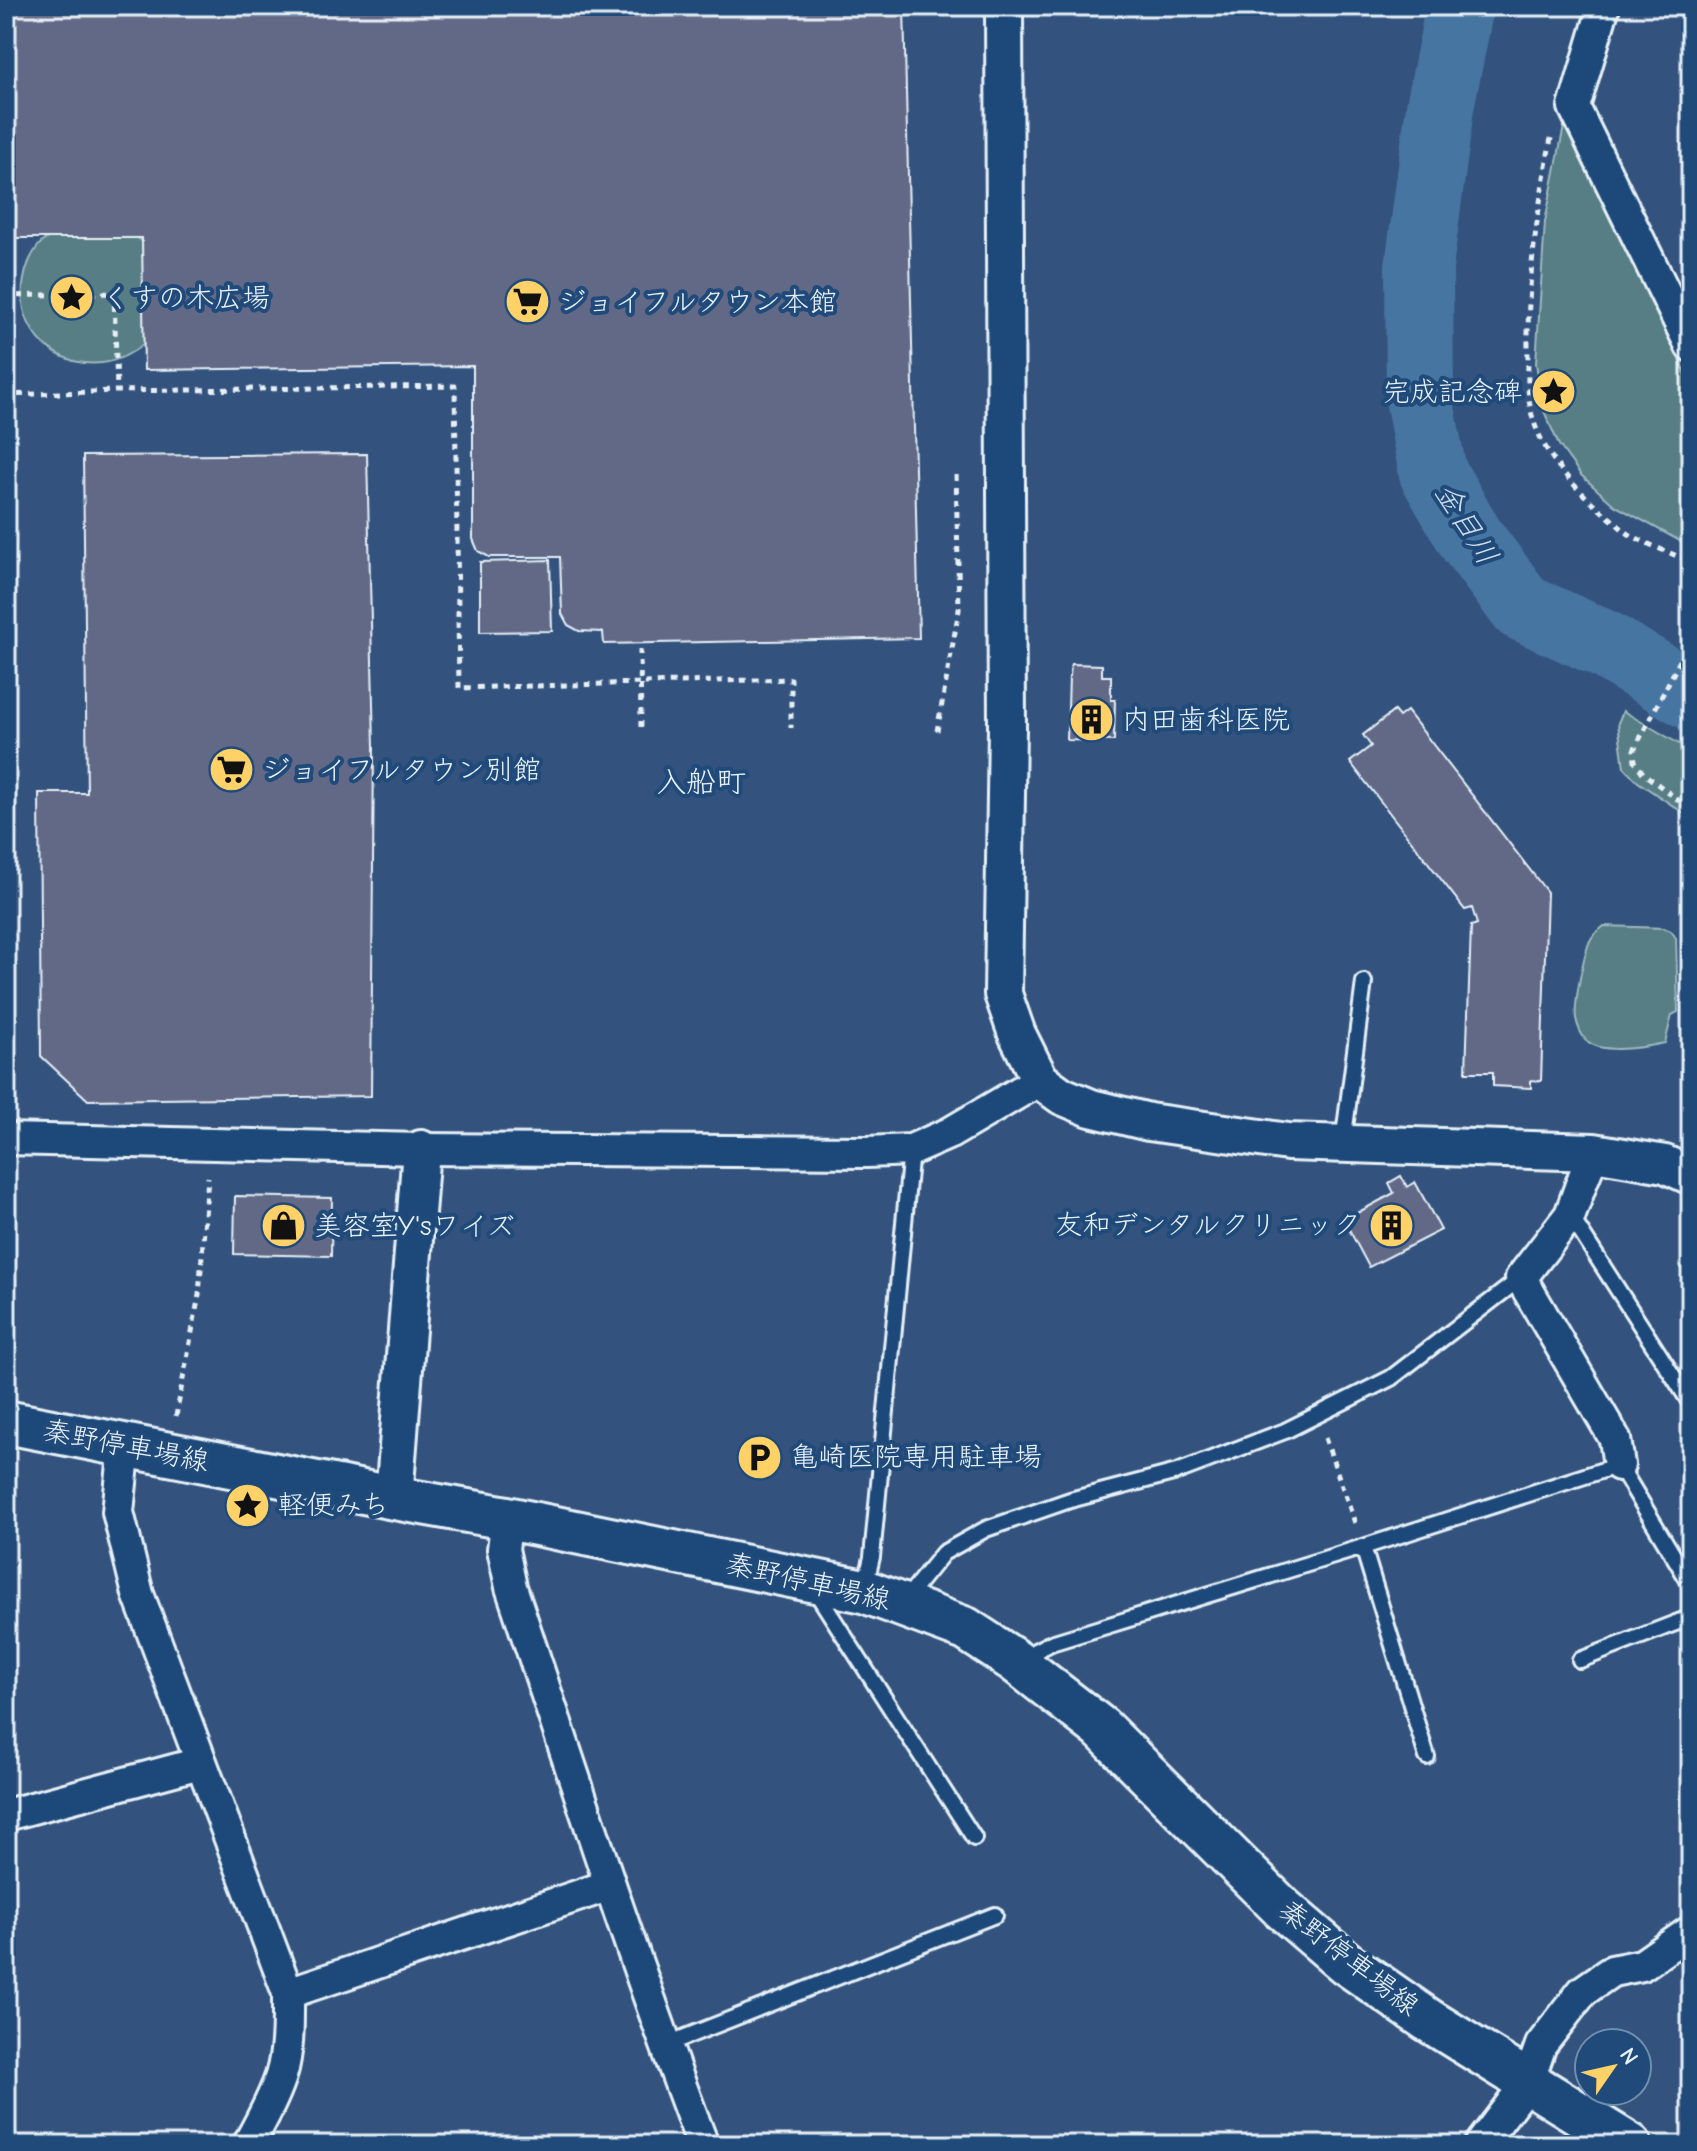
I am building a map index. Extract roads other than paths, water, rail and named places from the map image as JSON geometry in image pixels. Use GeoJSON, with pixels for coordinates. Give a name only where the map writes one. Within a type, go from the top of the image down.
{"type":"FeatureCollection","features":[{"type":"Feature","properties":{"kind":"main road","name":"秦野停車場線"},"geometry":{"type":"LineString","coordinates":[[6,1422],[808,1579],[883,1598],[966,1629],[1015,1661],[1101,1728],[1283,1909],[1346,1963],[1428,2020],[1630,2145]]}},
{"type":"Feature","properties":{"kind":"street"},"geometry":{"type":"LineString","coordinates":[[1004,6],[1007,728],[1003,994],[1017,1034],[1040,1080],[1062,1096],[1091,1108],[1149,1122],[1288,1142],[1594,1152],[1665,1164],[1691,1176]]}},
{"type":"Feature","properties":{"kind":"street"},"geometry":{"type":"LineString","coordinates":[[1604,6],[1574,107],[1691,346]]}},
{"type":"Feature","properties":{"kind":"street"},"geometry":{"type":"LineString","coordinates":[[6,1139],[421,1149],[911,1150],[950,1133],[1040,1080]]}},
{"type":"Feature","properties":{"kind":"street"},"geometry":{"type":"LineString","coordinates":[[394,1498],[421,1149]]}},
{"type":"Feature","properties":{"kind":"street"},"geometry":{"type":"LineString","coordinates":[[1594,1152],[1570,1215],[1521,1278],[1615,1439],[1619,1465]]}},
{"type":"Feature","properties":{"kind":"street"},"geometry":{"type":"LineString","coordinates":[[125,1445],[118,1512],[138,1594],[288,1993],[289,2032],[281,2075],[248,2145]]}},
{"type":"Feature","properties":{"kind":"street"},"geometry":{"type":"LineString","coordinates":[[507,1518],[503,1549],[511,1587],[665,2045],[703,2145]]}},
{"type":"Feature","properties":{"kind":"street"},"geometry":{"type":"LineString","coordinates":[[6,1815],[200,1763]]}},
{"type":"Feature","properties":{"kind":"street"},"geometry":{"type":"LineString","coordinates":[[288,1993],[610,1885]]}},
{"type":"Feature","properties":{"kind":"street"},"geometry":{"type":"LineString","coordinates":[[1480,2145],[1528,2082],[1541,2045],[1583,1991],[1612,1971],[1642,1965],[1691,1931]]}},
{"type":"Feature","properties":{"kind":"lane"},"geometry":{"type":"LineString","coordinates":[[1343,1144],[1364,982]]}},
{"type":"Feature","properties":{"kind":"lane"},"geometry":{"type":"LineString","coordinates":[[911,1150],[872,1557],[883,1598],[943,1553],[986,1529],[1070,1500],[1177,1472],[1318,1416],[1391,1378],[1521,1278]]}},
{"type":"Feature","properties":{"kind":"lane"},"geometry":{"type":"LineString","coordinates":[[1570,1215],[1691,1404]]}},
{"type":"Feature","properties":{"kind":"lane"},"geometry":{"type":"LineString","coordinates":[[1015,1661],[1051,1643],[1619,1465],[1691,1585]]}},
{"type":"Feature","properties":{"kind":"lane"},"geometry":{"type":"LineString","coordinates":[[1363,1547],[1427,1757]]}},
{"type":"Feature","properties":{"kind":"lane"},"geometry":{"type":"LineString","coordinates":[[808,1579],[974,1838]]}},
{"type":"Feature","properties":{"kind":"lane"},"geometry":{"type":"LineString","coordinates":[[1580,1660],[1691,1617]]}},
{"type":"Feature","properties":{"kind":"lane"},"geometry":{"type":"LineString","coordinates":[[665,2045],[995,1915]]}},
{"type":"Feature","properties":{"kind":"waterway","name":"金目川"},"geometry":{"type":"LineString","coordinates":[[1460,6],[1440,107],[1419,267],[1420,403],[1433,473],[1471,539],[1522,607],[1604,644],[1691,696]]}},
{"type":"Feature","properties":{"kind":"place","name":"くすの木広場"},"geometry":{"type":"Point","coordinates":[71,298]}},
{"type":"Feature","properties":{"kind":"place","name":"ジョイフルタウン本館"},"geometry":{"type":"Point","coordinates":[527,302]}},
{"type":"Feature","properties":{"kind":"place","name":"完成記念碑"},"geometry":{"type":"Point","coordinates":[1553,392]}},
{"type":"Feature","properties":{"kind":"place","name":"内田歯科医院"},"geometry":{"type":"Point","coordinates":[1091,720]}},
{"type":"Feature","properties":{"kind":"place","name":"ジョイフルタウン別館"},"geometry":{"type":"Point","coordinates":[231,770]}},
{"type":"Feature","properties":{"kind":"place","name":"友和デンタルクリニック"},"geometry":{"type":"Point","coordinates":[1392,1225]}},
{"type":"Feature","properties":{"kind":"place","name":"美容室Y'sワイズ"},"geometry":{"type":"Point","coordinates":[283,1226]}},
{"type":"Feature","properties":{"kind":"place","name":"亀崎医院専用駐車場"},"geometry":{"type":"Point","coordinates":[759,1457]}},
{"type":"Feature","properties":{"kind":"place","name":"軽便みち"},"geometry":{"type":"Point","coordinates":[247,1505]}},
{"type":"Feature","properties":{"kind":"district","name":"入船町"},"geometry":{"type":"Point","coordinates":[701,782]}}]}
